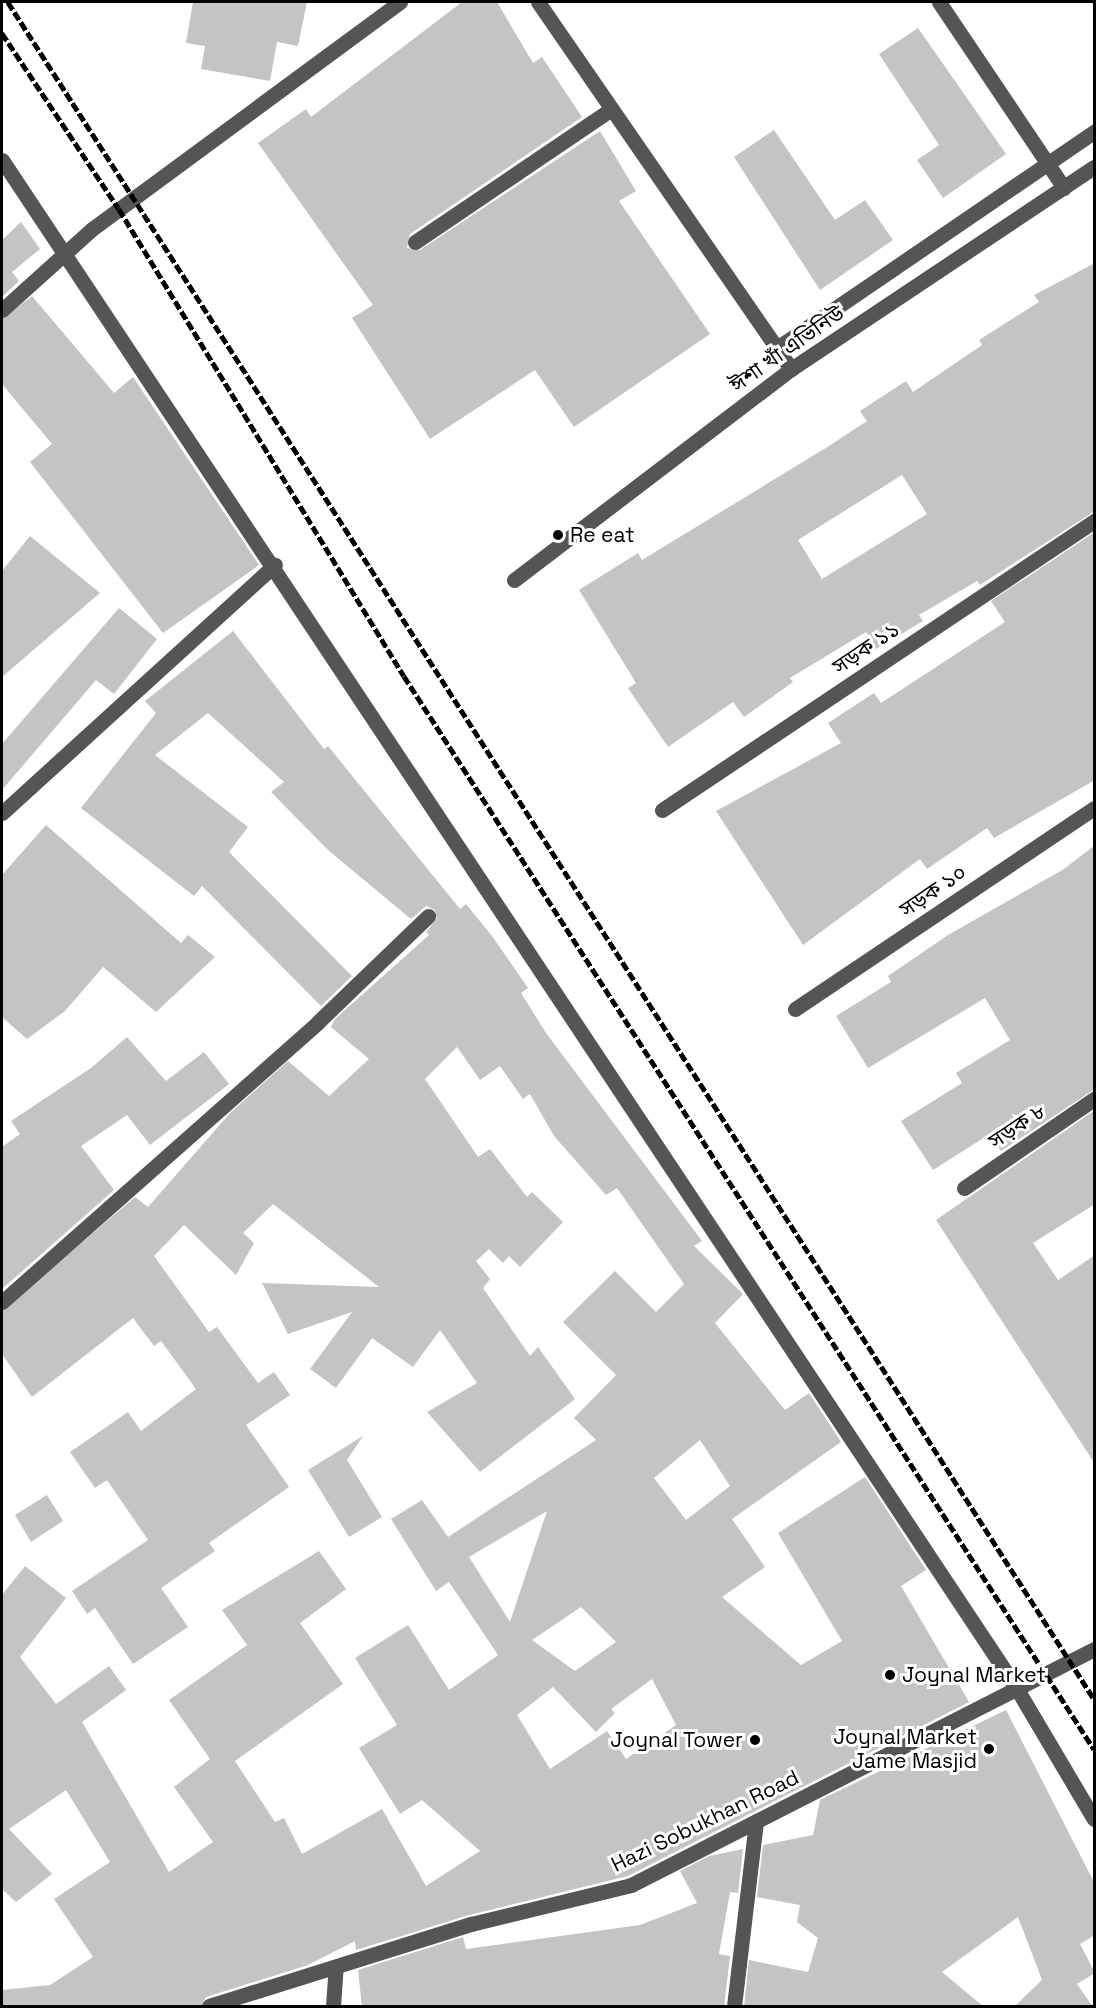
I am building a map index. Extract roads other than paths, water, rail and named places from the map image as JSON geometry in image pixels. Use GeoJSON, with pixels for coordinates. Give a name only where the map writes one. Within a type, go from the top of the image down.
{"type":"FeatureCollection","features":[{"type":"Feature","properties":{"kind":"street"},"geometry":{"type":"LineString","coordinates":[[2,310],[67,257],[119,208],[214,144],[400,2]]}},
{"type":"Feature","properties":{"kind":"street"},"geometry":{"type":"LineString","coordinates":[[538,2],[610,110],[791,369]]}},
{"type":"Feature","properties":{"kind":"street"},"geometry":{"type":"LineString","coordinates":[[939,2],[1064,188]]}},
{"type":"Feature","properties":{"kind":"street"},"geometry":{"type":"LineString","coordinates":[[415,242],[610,110]]}},
{"type":"Feature","properties":{"kind":"street"},"geometry":{"type":"LineString","coordinates":[[777,348],[1095,132]]}},
{"type":"Feature","properties":{"kind":"street"},"geometry":{"type":"LineString","coordinates":[[2,160],[275,565],[1017,1689],[1095,1819]]}},
{"type":"Feature","properties":{"kind":"street","name":"ঈশা খাঁ এভিনিউ"},"geometry":{"type":"LineString","coordinates":[[514,580],[791,369],[1095,167]]}},
{"type":"Feature","properties":{"kind":"street","name":"সড়ক ১১"},"geometry":{"type":"LineString","coordinates":[[662,810],[1095,521]]}},
{"type":"Feature","properties":{"kind":"street"},"geometry":{"type":"LineString","coordinates":[[2,813],[275,565]]}},
{"type":"Feature","properties":{"kind":"street","name":"সড়ক ১০"},"geometry":{"type":"LineString","coordinates":[[795,1009],[1095,808]]}},
{"type":"Feature","properties":{"kind":"street"},"geometry":{"type":"LineString","coordinates":[[2,1302],[318,1022],[428,916]]}},
{"type":"Feature","properties":{"kind":"street","name":"সড়ক ৮"},"geometry":{"type":"LineString","coordinates":[[964,1188],[1095,1100]]}},
{"type":"Feature","properties":{"kind":"street","name":"Hazi Sobukhan Road"},"geometry":{"type":"LineString","coordinates":[[209,2007],[471,1924],[631,1885],[1095,1649]]}},
{"type":"Feature","properties":{"kind":"street"},"geometry":{"type":"LineString","coordinates":[[734,2007],[756,1821]]}},
{"type":"Feature","properties":{"kind":"street"},"geometry":{"type":"LineString","coordinates":[[333,2007],[336,1967]]}},
{"type":"Feature","properties":{"kind":"railway"},"geometry":{"type":"LineString","coordinates":[[8,2],[1094,1699]]}},
{"type":"Feature","properties":{"kind":"railway"},"geometry":{"type":"LineString","coordinates":[[2,33],[119,209],[404,676],[1094,1749]]}},
{"type":"Feature","properties":{"kind":"place","name":"Re eat"},"geometry":{"type":"Point","coordinates":[558,535]}},
{"type":"Feature","properties":{"kind":"place","name":"Joynal Market"},"geometry":{"type":"Point","coordinates":[890,1675]}},
{"type":"Feature","properties":{"kind":"place","name":"Joynal Tower"},"geometry":{"type":"Point","coordinates":[755,1740]}},
{"type":"Feature","properties":{"kind":"place","name":"Joynal Market Jame Masjid"},"geometry":{"type":"Point","coordinates":[989,1749]}}]}
